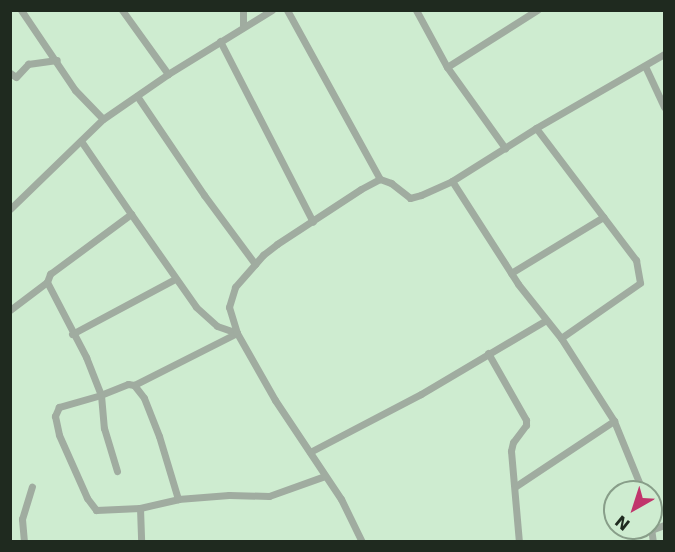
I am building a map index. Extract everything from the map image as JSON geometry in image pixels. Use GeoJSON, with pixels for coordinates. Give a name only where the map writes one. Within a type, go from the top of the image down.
{"type":"FeatureCollection","features":[{"type":"Feature","properties":{"kind":"street"},"geometry":{"type":"LineString","coordinates":[[21,10],[57,60],[75,90],[103,119]]}},
{"type":"Feature","properties":{"kind":"street"},"geometry":{"type":"LineString","coordinates":[[122,10],[168,74]]}},
{"type":"Feature","properties":{"kind":"street"},"geometry":{"type":"LineString","coordinates":[[243,10],[243,26]]}},
{"type":"Feature","properties":{"kind":"street"},"geometry":{"type":"LineString","coordinates":[[287,10],[380,179],[391,183],[410,198],[452,181],[536,128],[664,54]]}},
{"type":"Feature","properties":{"kind":"street"},"geometry":{"type":"LineString","coordinates":[[416,10],[447,67],[505,148]]}},
{"type":"Feature","properties":{"kind":"street"},"geometry":{"type":"LineString","coordinates":[[447,67],[537,10]]}},
{"type":"Feature","properties":{"kind":"street"},"geometry":{"type":"LineString","coordinates":[[10,209],[103,119],[168,74],[268,11]]}},
{"type":"Feature","properties":{"kind":"street"},"geometry":{"type":"LineString","coordinates":[[220,41],[313,222]]}},
{"type":"Feature","properties":{"kind":"street"},"geometry":{"type":"LineString","coordinates":[[10,73],[16,77],[28,64],[57,60]]}},
{"type":"Feature","properties":{"kind":"street"},"geometry":{"type":"LineString","coordinates":[[645,66],[664,107]]}},
{"type":"Feature","properties":{"kind":"street"},"geometry":{"type":"LineString","coordinates":[[137,96],[204,195],[255,264]]}},
{"type":"Feature","properties":{"kind":"street"},"geometry":{"type":"LineString","coordinates":[[536,128],[636,260],[640,283],[561,338]]}},
{"type":"Feature","properties":{"kind":"street"},"geometry":{"type":"LineString","coordinates":[[81,141],[196,307],[217,326],[237,333]]}},
{"type":"Feature","properties":{"kind":"street"},"geometry":{"type":"LineString","coordinates":[[362,542],[341,499],[275,400],[237,333],[230,307],[235,286],[277,244],[380,179]]}},
{"type":"Feature","properties":{"kind":"street"},"geometry":{"type":"LineString","coordinates":[[452,181],[511,273],[561,338],[614,422],[637,480]]}},
{"type":"Feature","properties":{"kind":"street"},"geometry":{"type":"LineString","coordinates":[[10,310],[47,282],[50,274],[131,214]]}},
{"type":"Feature","properties":{"kind":"street"},"geometry":{"type":"LineString","coordinates":[[511,273],[603,217]]}},
{"type":"Feature","properties":{"kind":"street"},"geometry":{"type":"LineString","coordinates":[[72,334],[175,279]]}},
{"type":"Feature","properties":{"kind":"street"},"geometry":{"type":"LineString","coordinates":[[47,282],[101,395],[104,428],[117,471]]}},
{"type":"Feature","properties":{"kind":"street"},"geometry":{"type":"LineString","coordinates":[[310,452],[421,394],[546,320]]}},
{"type":"Feature","properties":{"kind":"street"},"geometry":{"type":"LineString","coordinates":[[237,333],[134,385],[128,384],[101,395],[59,407],[55,416],[59,435],[83,490],[96,510],[140,508],[177,499],[230,495],[269,496],[325,476]]}},
{"type":"Feature","properties":{"kind":"street"},"geometry":{"type":"LineString","coordinates":[[488,353],[526,420],[526,425],[513,442],[511,451],[516,486],[519,542]]}},
{"type":"Feature","properties":{"kind":"street"},"geometry":{"type":"LineString","coordinates":[[134,385],[144,398],[159,436],[177,499]]}},
{"type":"Feature","properties":{"kind":"street"},"geometry":{"type":"LineString","coordinates":[[516,486],[614,422]]}},
{"type":"Feature","properties":{"kind":"street"},"geometry":{"type":"LineString","coordinates":[[24,542],[22,519],[32,487]]}},
{"type":"Feature","properties":{"kind":"street"},"geometry":{"type":"LineString","coordinates":[[140,508],[141,542]]}}]}
